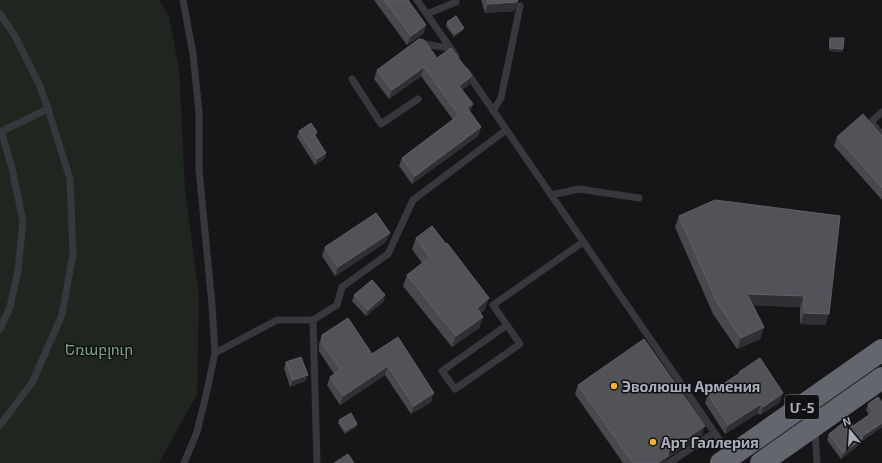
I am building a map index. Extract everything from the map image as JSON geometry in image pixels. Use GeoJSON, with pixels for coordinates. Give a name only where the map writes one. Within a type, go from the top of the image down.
{"type":"FeatureCollection","features":[{"type":"Feature","properties":{"kind":"highway","name":"Մ-5"},"geometry":{"type":"LineString","coordinates":[[726,460],[882,350]]}},
{"type":"Feature","properties":{"kind":"highway","name":"Մ-5"},"geometry":{"type":"LineString","coordinates":[[761,463],[815,425],[881,382]]}},
{"type":"Feature","properties":{"kind":"lane"},"geometry":{"type":"LineString","coordinates":[[183,0],[193,54],[199,112],[199,169],[215,353],[196,432],[184,463]]}},
{"type":"Feature","properties":{"kind":"lane"},"geometry":{"type":"LineString","coordinates":[[417,0],[714,432],[726,460]]}},
{"type":"Feature","properties":{"kind":"lane"},"geometry":{"type":"LineString","coordinates":[[427,14],[456,2]]}},
{"type":"Feature","properties":{"kind":"lane"},"geometry":{"type":"LineString","coordinates":[[493,111],[501,98],[520,6]]}},
{"type":"Feature","properties":{"kind":"lane"},"geometry":{"type":"LineString","coordinates":[[0,14],[15,36],[40,86],[70,179],[73,254],[62,315],[32,383],[0,425]]}},
{"type":"Feature","properties":{"kind":"lane"},"geometry":{"type":"LineString","coordinates":[[419,44],[450,48]]}},
{"type":"Feature","properties":{"kind":"lane"},"geometry":{"type":"LineString","coordinates":[[352,79],[381,124],[418,99]]}},
{"type":"Feature","properties":{"kind":"lane"},"geometry":{"type":"LineString","coordinates":[[0,329],[10,307],[18,270],[23,222],[12,168],[1,132],[48,109]]}},
{"type":"Feature","properties":{"kind":"lane"},"geometry":{"type":"LineString","coordinates":[[882,112],[871,122],[882,135]]}},
{"type":"Feature","properties":{"kind":"lane"},"geometry":{"type":"LineString","coordinates":[[215,353],[277,320],[313,320],[337,305],[342,287],[388,254],[413,200],[506,130]]}},
{"type":"Feature","properties":{"kind":"lane"},"geometry":{"type":"LineString","coordinates":[[551,195],[579,189],[639,198]]}},
{"type":"Feature","properties":{"kind":"lane"},"geometry":{"type":"LineString","coordinates":[[507,325],[442,371],[455,389],[520,344],[507,325],[493,305],[583,242]]}},
{"type":"Feature","properties":{"kind":"lane"},"geometry":{"type":"LineString","coordinates":[[313,320],[317,463]]}},
{"type":"Feature","properties":{"kind":"lane"},"geometry":{"type":"LineString","coordinates":[[815,425],[817,463]]}},
{"type":"Feature","properties":{"kind":"lane"},"geometry":{"type":"LineString","coordinates":[[669,463],[714,432]]}},
{"type":"Feature","properties":{"kind":"green space","name":"Եռաբլուր"},"geometry":{"type":"Polygon","coordinates":[[[0,0],[159,0],[169,16],[179,69],[185,189],[199,297],[197,394],[159,463],[0,463],[0,0]]]}},
{"type":"Feature","properties":{"kind":"building"},"geometry":{"type":"Polygon","coordinates":[[[384,0],[408,0],[426,25],[411,36],[384,0]]]}},
{"type":"Feature","properties":{"kind":"building"},"geometry":{"type":"Polygon","coordinates":[[[487,0],[518,0],[517,2],[488,4],[487,0]]]}},
{"type":"Feature","properties":{"kind":"building"},"geometry":{"type":"Polygon","coordinates":[[[456,16],[464,28],[455,34],[447,22],[456,16]]]}},
{"type":"Feature","properties":{"kind":"building"},"geometry":{"type":"Polygon","coordinates":[[[830,38],[844,38],[843,49],[830,48],[830,38]]]}},
{"type":"Feature","properties":{"kind":"building"},"geometry":{"type":"Polygon","coordinates":[[[419,39],[424,40],[437,58],[451,48],[472,76],[459,86],[473,104],[467,108],[481,127],[415,176],[402,158],[459,115],[424,67],[392,90],[377,70],[419,39]]]}},
{"type":"Feature","properties":{"kind":"building"},"geometry":{"type":"Polygon","coordinates":[[[863,114],[882,136],[882,188],[837,137],[863,114]]]}},
{"type":"Feature","properties":{"kind":"building"},"geometry":{"type":"Polygon","coordinates":[[[311,123],[317,132],[314,134],[326,153],[317,159],[299,131],[311,123]]]}},
{"type":"Feature","properties":{"kind":"building"},"geometry":{"type":"Polygon","coordinates":[[[715,200],[840,216],[829,314],[804,313],[804,296],[747,294],[764,327],[741,338],[717,302],[679,216],[715,200]]]}},
{"type":"Feature","properties":{"kind":"building"},"geometry":{"type":"Polygon","coordinates":[[[376,213],[390,233],[338,267],[325,247],[376,213]]]}},
{"type":"Feature","properties":{"kind":"building"},"geometry":{"type":"Polygon","coordinates":[[[432,226],[446,244],[447,243],[489,298],[477,308],[483,317],[456,336],[407,275],[430,257],[416,238],[432,226]]]}},
{"type":"Feature","properties":{"kind":"building"},"geometry":{"type":"Polygon","coordinates":[[[372,280],[385,295],[368,310],[354,295],[372,280]]]}},
{"type":"Feature","properties":{"kind":"building"},"geometry":{"type":"Polygon","coordinates":[[[348,318],[372,354],[398,337],[434,393],[414,406],[388,366],[343,396],[330,377],[341,370],[322,343],[322,335],[348,318]]]}},
{"type":"Feature","properties":{"kind":"building"},"geometry":{"type":"Polygon","coordinates":[[[644,339],[705,426],[669,450],[668,456],[657,463],[633,463],[578,385],[644,339]]]}},
{"type":"Feature","properties":{"kind":"building"},"geometry":{"type":"Polygon","coordinates":[[[301,357],[308,375],[293,380],[286,362],[301,357]]]}},
{"type":"Feature","properties":{"kind":"building"},"geometry":{"type":"Polygon","coordinates":[[[760,358],[783,393],[763,407],[761,404],[728,425],[708,394],[760,358]]]}},
{"type":"Feature","properties":{"kind":"building"},"geometry":{"type":"Polygon","coordinates":[[[878,397],[882,402],[882,423],[861,437],[863,438],[843,453],[829,434],[848,419],[853,426],[873,412],[868,404],[878,397]]]}},
{"type":"Feature","properties":{"kind":"building"},"geometry":{"type":"Polygon","coordinates":[[[351,413],[357,424],[346,431],[339,420],[351,413]]]}},
{"type":"Feature","properties":{"kind":"building"},"geometry":{"type":"Polygon","coordinates":[[[348,454],[354,463],[334,463],[348,454]]]}},
{"type":"Feature","properties":{"kind":"place","name":"Эволюшн Армения"},"geometry":{"type":"Point","coordinates":[614,386]}},
{"type":"Feature","properties":{"kind":"place","name":"Арт Галлерия"},"geometry":{"type":"Point","coordinates":[653,442]}}]}
